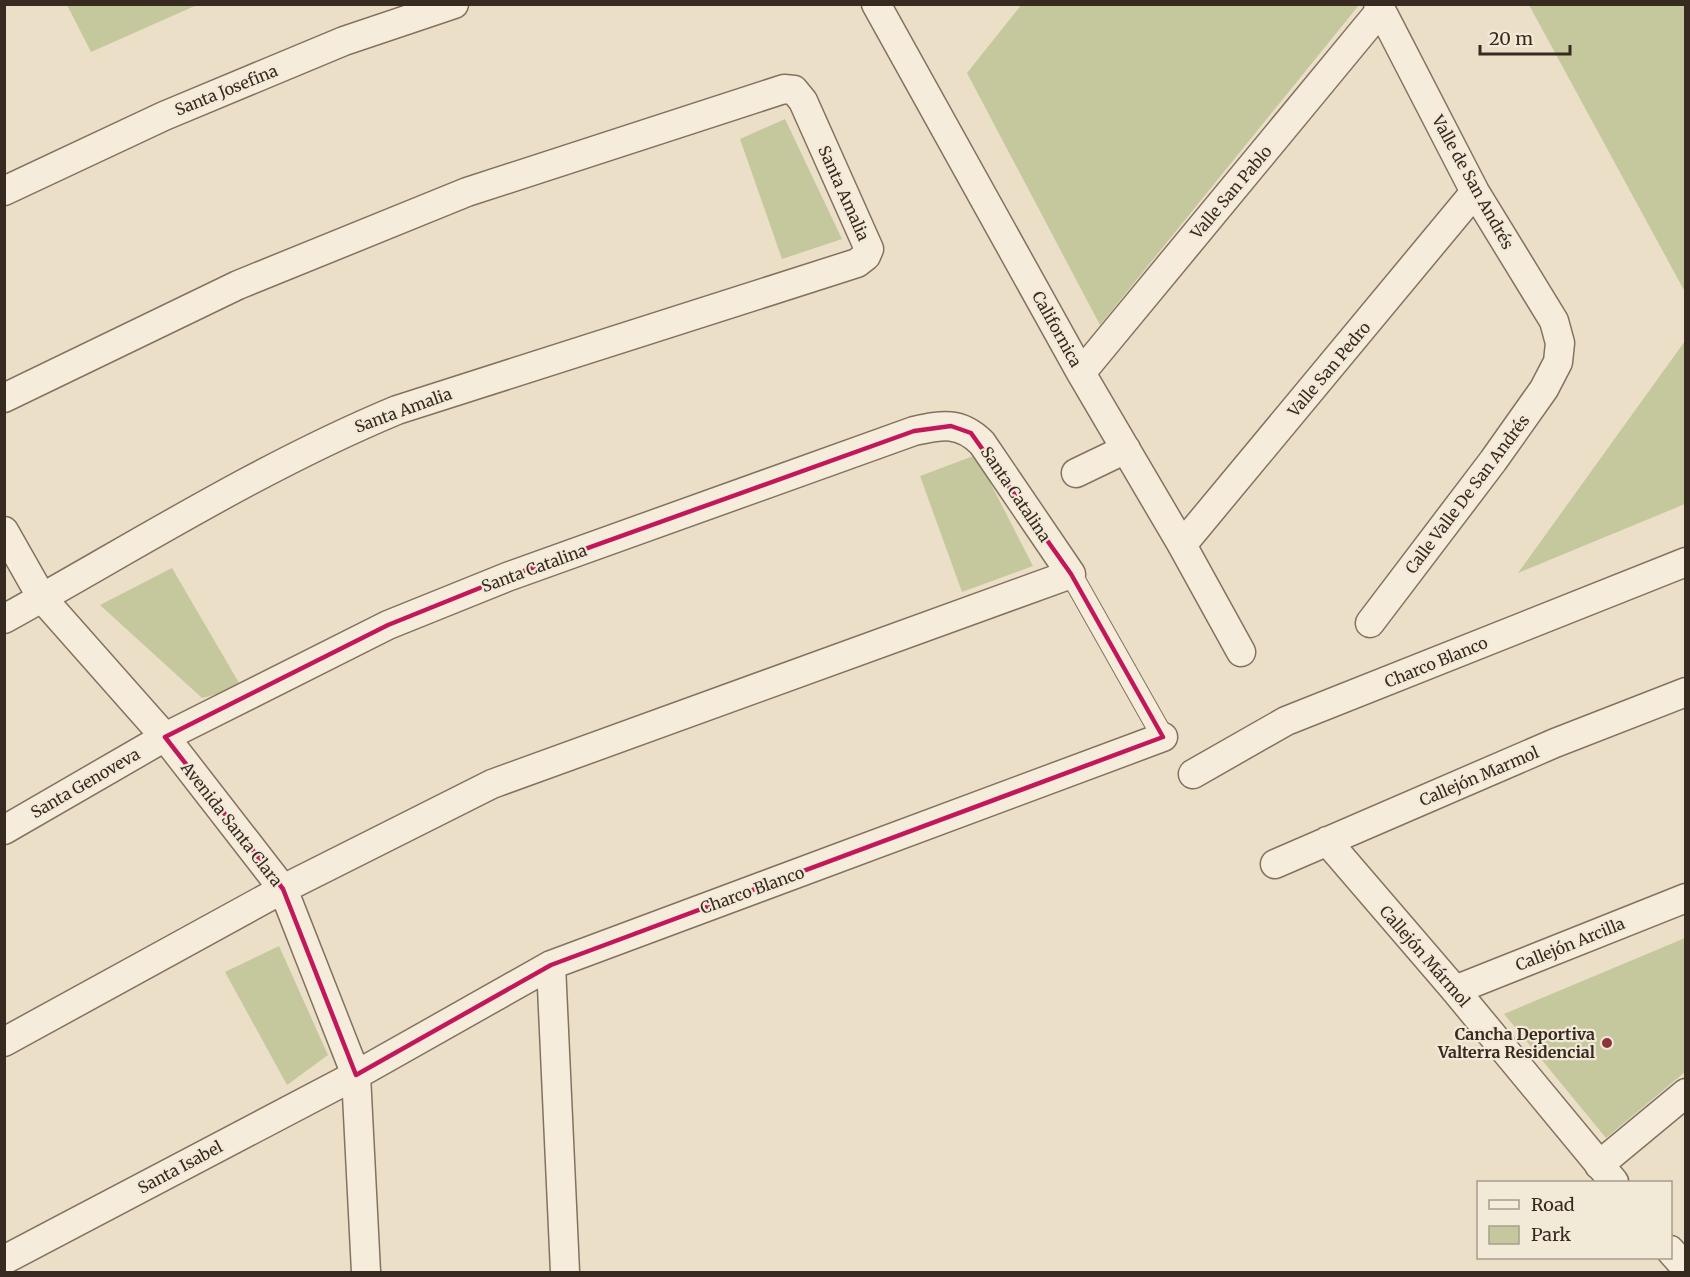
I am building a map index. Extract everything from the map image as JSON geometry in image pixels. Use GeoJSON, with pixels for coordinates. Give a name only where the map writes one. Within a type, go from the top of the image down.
{"type":"FeatureCollection","features":[{"type":"Feature","properties":{"kind":"street","name":"Santa Josefina"},"geometry":{"type":"LineString","coordinates":[[4,191],[164,116],[344,41],[454,4]]}},
{"type":"Feature","properties":{"kind":"street","name":"Californica"},"geometry":{"type":"LineString","coordinates":[[876,4],[1081,373],[1182,545],[1241,652]]}},
{"type":"Feature","properties":{"kind":"street","name":"Valle San Pablo"},"geometry":{"type":"LineString","coordinates":[[1081,373],[1379,8]]}},
{"type":"Feature","properties":{"kind":"street","name":"Valle de San Andrés"},"geometry":{"type":"LineString","coordinates":[[1379,8],[1475,192],[1554,321],[1560,343],[1558,362]]}},
{"type":"Feature","properties":{"kind":"street","name":"Santa Amalia"},"geometry":{"type":"LineString","coordinates":[[4,398],[238,285],[467,192],[784,89],[794,90],[803,101],[869,249],[866,256],[857,263],[397,410],[335,435],[42,598]]}},
{"type":"Feature","properties":{"kind":"street","name":"Valle San Pedro"},"geometry":{"type":"LineString","coordinates":[[1182,545],[1475,192]]}},
{"type":"Feature","properties":{"kind":"street","name":"Calle Valle De San Andrés"},"geometry":{"type":"LineString","coordinates":[[1371,623],[1493,461],[1544,389],[1558,362]]}},
{"type":"Feature","properties":{"kind":"street","name":"Santa Catalina"},"geometry":{"type":"LineString","coordinates":[[165,737],[388,625],[442,603],[518,573],[914,431],[933,427],[960,428],[971,433],[982,443],[1071,574]]}},
{"type":"Feature","properties":{"kind":"street"},"geometry":{"type":"LineString","coordinates":[[1076,473],[1126,449]]}},
{"type":"Feature","properties":{"kind":"street","name":"Avenida Santa Clara"},"geometry":{"type":"LineString","coordinates":[[4,531],[42,598],[165,737],[283,889],[356,1075],[366,1272]]}},
{"type":"Feature","properties":{"kind":"street","name":"Charco Blanco"},"geometry":{"type":"LineString","coordinates":[[1193,774],[1286,721],[1686,562]]}},
{"type":"Feature","properties":{"kind":"street"},"geometry":{"type":"LineString","coordinates":[[4,1042],[283,889],[492,784],[1071,574],[1162,737]]}},
{"type":"Feature","properties":{"kind":"street"},"geometry":{"type":"LineString","coordinates":[[4,619],[42,598]]}},
{"type":"Feature","properties":{"kind":"street","name":"Callejón Marmol"},"geometry":{"type":"LineString","coordinates":[[1275,864],[1555,743],[1686,692]]}},
{"type":"Feature","properties":{"kind":"street","name":"Santa Genoveva"},"geometry":{"type":"LineString","coordinates":[[4,830],[165,737]]}},
{"type":"Feature","properties":{"kind":"street","name":"Charco Blanco"},"geometry":{"type":"LineString","coordinates":[[356,1075],[551,965],[1162,737]]}},
{"type":"Feature","properties":{"kind":"street","name":"Callejón Mármol"},"geometry":{"type":"LineString","coordinates":[[1327,841],[1455,990],[1607,1174]]}},
{"type":"Feature","properties":{"kind":"street","name":"Callejón Arcilla"},"geometry":{"type":"LineString","coordinates":[[1455,990],[1686,898]]}},
{"type":"Feature","properties":{"kind":"street"},"geometry":{"type":"LineString","coordinates":[[551,965],[566,1272]]}},
{"type":"Feature","properties":{"kind":"street","name":"Santa Isabel"},"geometry":{"type":"LineString","coordinates":[[4,1260],[356,1075]]}},
{"type":"Feature","properties":{"kind":"street"},"geometry":{"type":"LineString","coordinates":[[1607,1174],[1686,1093]]}},
{"type":"Feature","properties":{"kind":"street"},"geometry":{"type":"LineString","coordinates":[[1672,1251],[1686,1268]]}},
{"type":"Feature","properties":{"kind":"highlighted area"},"geometry":{"type":"Polygon","coordinates":[[[951,426],[971,433],[1071,574],[1163,737],[551,965],[356,1075],[283,889],[165,737],[388,625],[507,577],[914,431],[951,426]]]}},
{"type":"Feature","properties":{"kind":"green space"},"geometry":{"type":"Polygon","coordinates":[[[1022,4],[1359,5],[1100,325],[967,73],[1022,4]]]}},
{"type":"Feature","properties":{"kind":"green space"},"geometry":{"type":"Polygon","coordinates":[[[67,5],[197,5],[91,52],[67,5]]]}},
{"type":"Feature","properties":{"kind":"green space"},"geometry":{"type":"Polygon","coordinates":[[[1529,5],[1685,5],[1685,292],[1529,5]]]}},
{"type":"Feature","properties":{"kind":"green space"},"geometry":{"type":"Polygon","coordinates":[[[785,119],[842,239],[782,259],[740,139],[785,119]]]}},
{"type":"Feature","properties":{"kind":"green space"},"geometry":{"type":"Polygon","coordinates":[[[1685,341],[1685,504],[1518,573],[1685,341]]]}},
{"type":"Feature","properties":{"kind":"green space"},"geometry":{"type":"Polygon","coordinates":[[[976,455],[1033,566],[962,592],[920,476],[976,455]]]}},
{"type":"Feature","properties":{"kind":"green space"},"geometry":{"type":"Polygon","coordinates":[[[172,568],[242,688],[202,698],[100,605],[172,568]]]}},
{"type":"Feature","properties":{"kind":"green space","name":"Cancha Deportiva Valterra Residencial"},"geometry":{"type":"Polygon","coordinates":[[[1685,938],[1685,1072],[1606,1138],[1504,1014],[1685,938]]]}},
{"type":"Feature","properties":{"kind":"green space"},"geometry":{"type":"Polygon","coordinates":[[[279,946],[328,1055],[287,1085],[225,972],[279,946]]]}},
{"type":"Feature","properties":{"kind":"place","name":"Cancha Deportiva Valterra Residencial"},"geometry":{"type":"Point","coordinates":[1607,1043]}}]}
